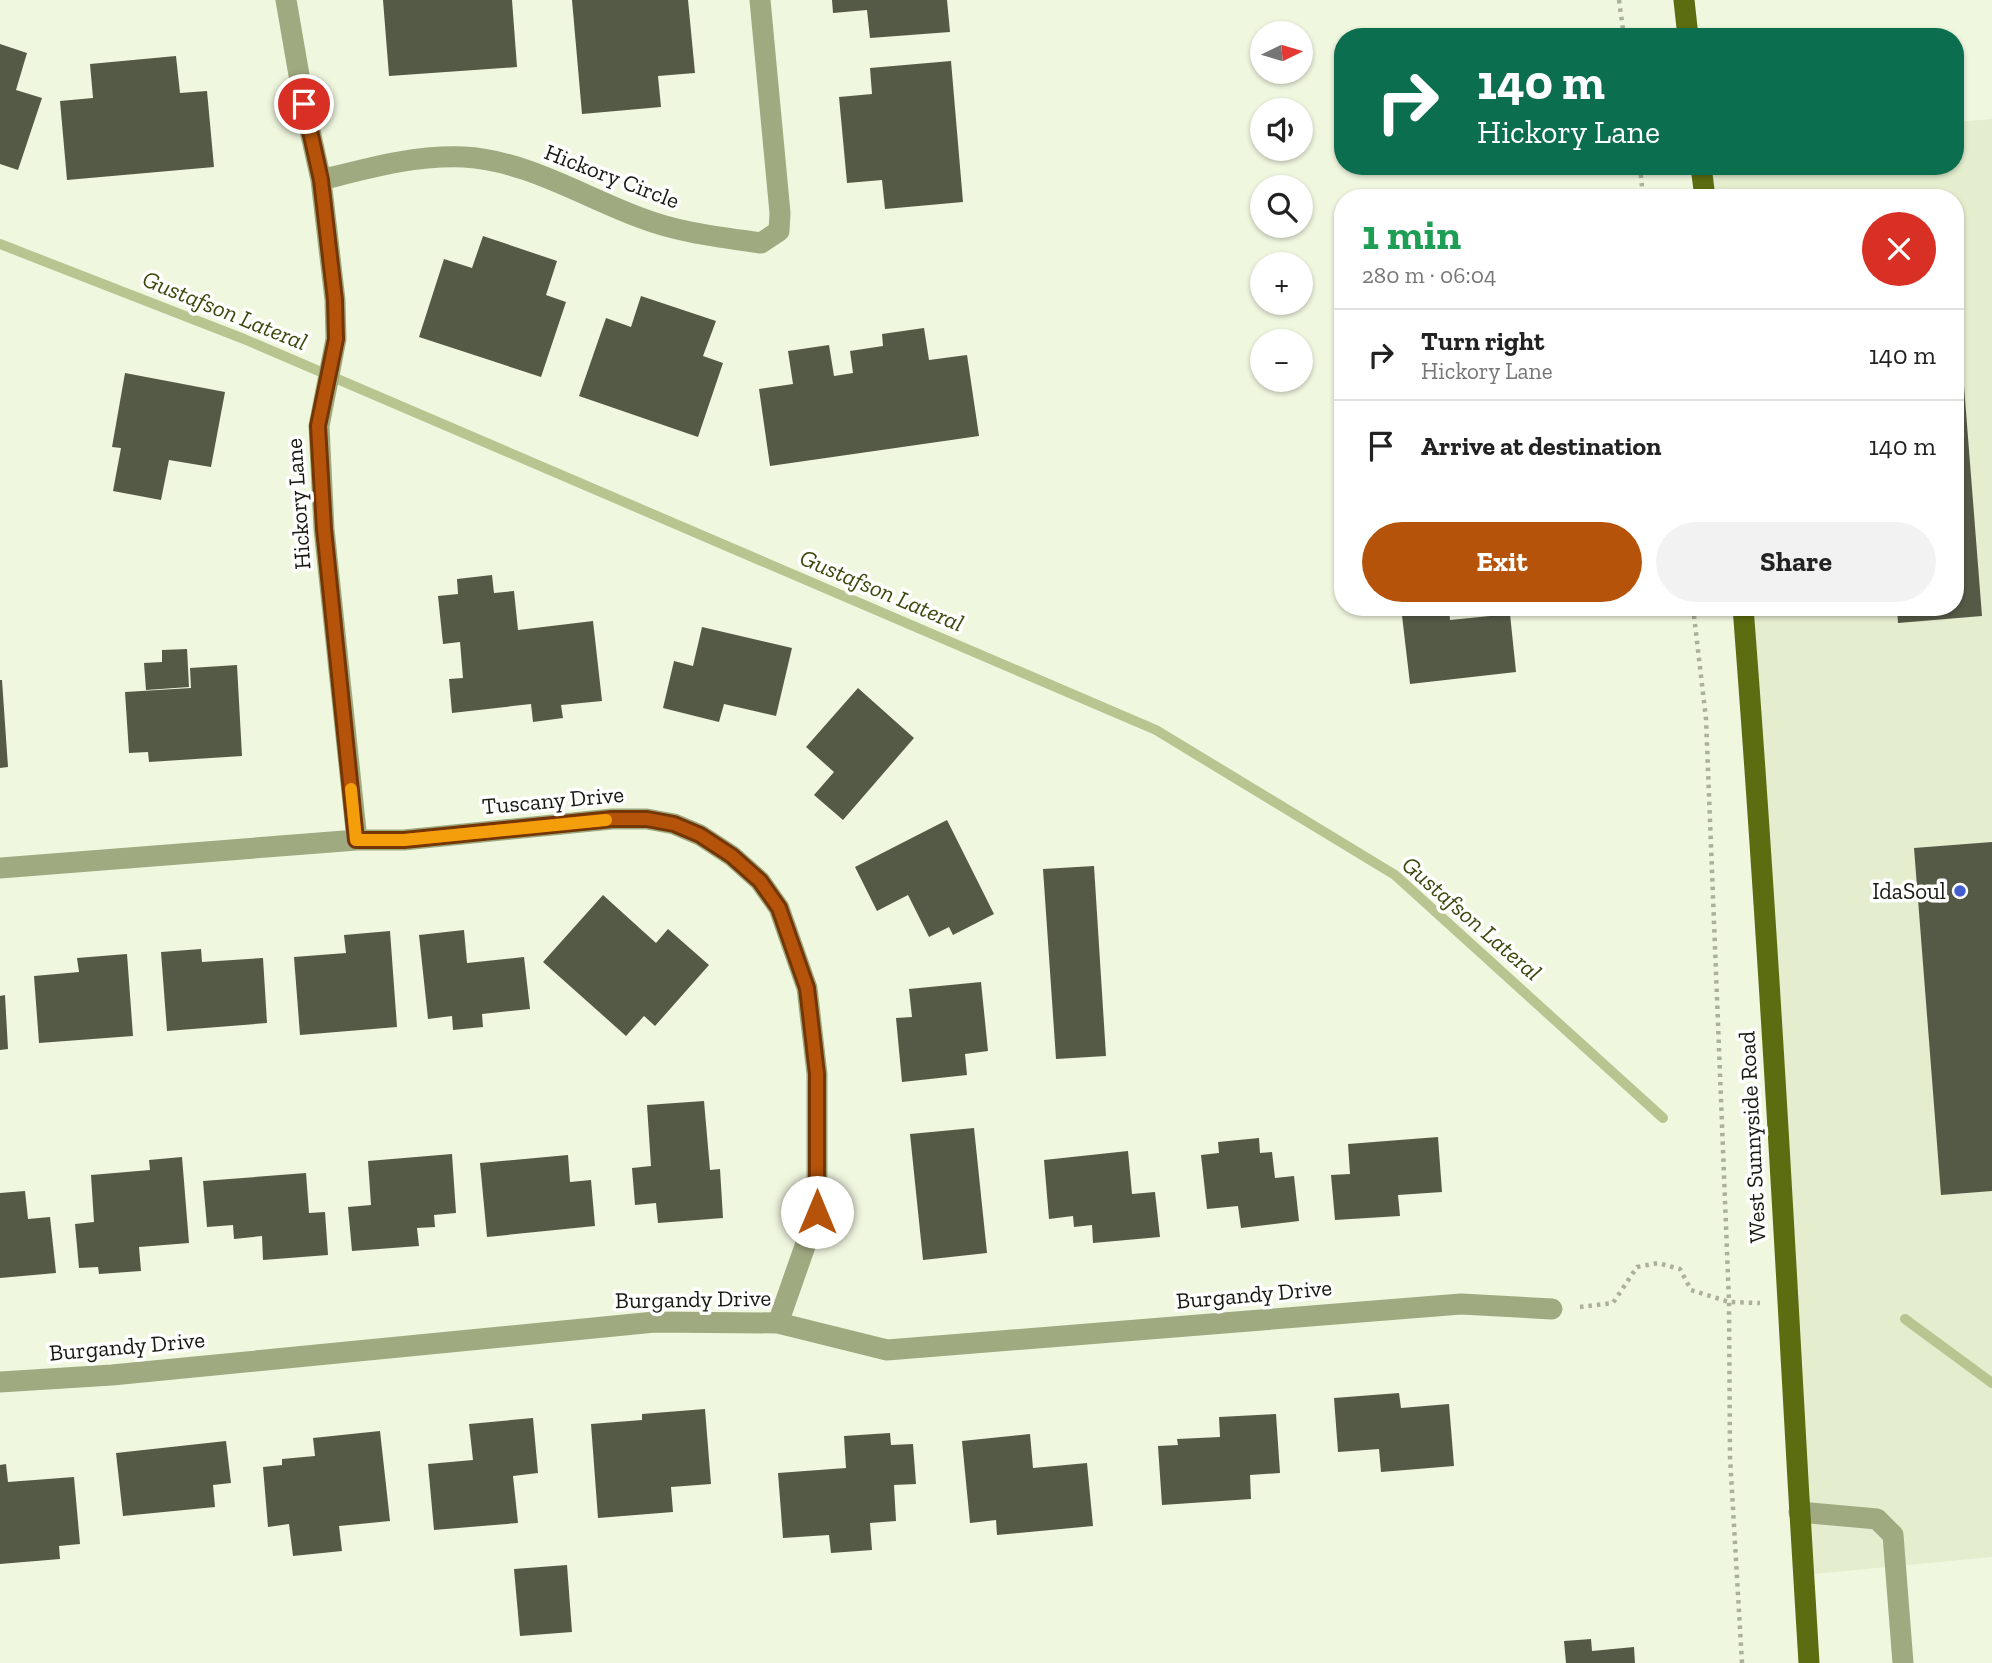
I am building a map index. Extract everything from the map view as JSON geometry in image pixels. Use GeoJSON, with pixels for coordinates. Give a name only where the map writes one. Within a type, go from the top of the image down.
{"type":"FeatureCollection","features":[{"type":"Feature","properties":{"kind":"main road"},"geometry":{"type":"LineString","coordinates":[[1684,0],[1687,28]]}},
{"type":"Feature","properties":{"kind":"main road","name":"West Sunnyside Road"},"geometry":{"type":"LineString","coordinates":[[1744,616],[1761,835],[1809,1663]]}},
{"type":"Feature","properties":{"kind":"street","name":"Hickory Lane"},"geometry":{"type":"LineString","coordinates":[[286,0],[304,104],[321,180],[335,300],[336,339],[318,426],[324,529],[356,840]]}},
{"type":"Feature","properties":{"kind":"street","name":"Hickory Circle"},"geometry":{"type":"LineString","coordinates":[[321,180],[407,159],[465,157],[515,166],[642,219],[688,233],[761,243],[779,231],[780,213],[760,0]]}},
{"type":"Feature","properties":{"kind":"street","name":"Tuscany Drive"},"geometry":{"type":"LineString","coordinates":[[0,868],[356,840],[404,840],[612,819],[647,819],[674,824],[700,835],[732,856],[760,881],[779,908],[807,988],[817,1074],[817,1212],[778,1323]]}},
{"type":"Feature","properties":{"kind":"street","name":"Burgandy Drive"},"geometry":{"type":"LineString","coordinates":[[0,1382],[111,1375],[655,1322],[778,1323],[887,1350],[1461,1304],[1552,1309]]}},
{"type":"Feature","properties":{"kind":"street"},"geometry":{"type":"LineString","coordinates":[[1799,1512],[1877,1519],[1893,1535],[1903,1663]]}},
{"type":"Feature","properties":{"kind":"path"},"geometry":{"type":"LineString","coordinates":[[1619,0],[1623,28]]}},
{"type":"Feature","properties":{"kind":"path"},"geometry":{"type":"LineString","coordinates":[[1694,616],[1706,719],[1729,1302],[1730,1457],[1742,1663]]}},
{"type":"Feature","properties":{"kind":"path"},"geometry":{"type":"LineString","coordinates":[[1552,1309],[1613,1303],[1637,1267],[1658,1263],[1680,1269],[1691,1290],[1729,1302],[1788,1303]]}},
{"type":"Feature","properties":{"kind":"shaded area"},"geometry":{"type":"Polygon","coordinates":[[[1992,119],[1992,1557],[1803,1575],[1744,616],[1964,616],[1964,189],[1704,189],[1702,175],[1964,175],[1964,121],[1992,119]]]}},
{"type":"Feature","properties":{"kind":"building"},"geometry":{"type":"Polygon","coordinates":[[[383,0],[512,0],[517,67],[389,76],[383,0]]]}},
{"type":"Feature","properties":{"kind":"building"},"geometry":{"type":"Polygon","coordinates":[[[572,0],[688,0],[695,73],[658,76],[661,107],[582,114],[572,0]]]}},
{"type":"Feature","properties":{"kind":"building"},"geometry":{"type":"Polygon","coordinates":[[[832,0],[947,0],[950,32],[870,38],[867,10],[833,13],[832,0]]]}},
{"type":"Feature","properties":{"kind":"building"},"geometry":{"type":"Polygon","coordinates":[[[0,44],[27,53],[16,90],[42,98],[18,170],[0,164],[0,44]]]}},
{"type":"Feature","properties":{"kind":"building"},"geometry":{"type":"Polygon","coordinates":[[[176,56],[180,93],[207,91],[214,167],[67,180],[60,101],[93,98],[90,64],[176,56]]]}},
{"type":"Feature","properties":{"kind":"building"},"geometry":{"type":"Polygon","coordinates":[[[951,61],[963,202],[885,209],[882,180],[847,183],[839,97],[872,94],[870,68],[951,61]]]}},
{"type":"Feature","properties":{"kind":"building"},"geometry":{"type":"Polygon","coordinates":[[[483,236],[557,261],[546,295],[566,302],[541,377],[419,337],[444,259],[472,268],[483,236]]]}},
{"type":"Feature","properties":{"kind":"building"},"geometry":{"type":"Polygon","coordinates":[[[641,296],[716,321],[703,356],[723,363],[698,437],[579,396],[606,318],[631,327],[641,296]]]}},
{"type":"Feature","properties":{"kind":"building"},"geometry":{"type":"Polygon","coordinates":[[[924,328],[929,360],[967,355],[979,436],[770,466],[759,389],[793,384],[788,351],[829,345],[834,376],[853,373],[850,351],[883,346],[882,334],[924,328]]]}},
{"type":"Feature","properties":{"kind":"building"},"geometry":{"type":"Polygon","coordinates":[[[125,373],[225,392],[211,467],[169,460],[161,500],[113,491],[121,448],[112,447],[125,373]]]}},
{"type":"Feature","properties":{"kind":"building"},"geometry":{"type":"Polygon","coordinates":[[[1964,386],[1982,616],[1898,623],[1898,616],[1964,616],[1964,386]]]}},
{"type":"Feature","properties":{"kind":"building"},"geometry":{"type":"Polygon","coordinates":[[[492,575],[494,593],[514,591],[518,630],[593,621],[602,701],[561,705],[563,718],[533,722],[531,704],[452,713],[449,679],[463,678],[460,642],[443,644],[438,596],[458,594],[457,579],[492,575]]]}},
{"type":"Feature","properties":{"kind":"building"},"geometry":{"type":"Polygon","coordinates":[[[1402,616],[1450,616],[1450,620],[1510,616],[1516,672],[1410,684],[1402,616]]]}},
{"type":"Feature","properties":{"kind":"building"},"geometry":{"type":"Polygon","coordinates":[[[702,627],[792,648],[776,716],[724,704],[719,722],[663,708],[674,661],[693,666],[702,627]]]}},
{"type":"Feature","properties":{"kind":"building"},"geometry":{"type":"Polygon","coordinates":[[[187,649],[189,687],[146,690],[144,663],[162,662],[162,650],[187,649]]]}},
{"type":"Feature","properties":{"kind":"building"},"geometry":{"type":"Polygon","coordinates":[[[237,665],[242,756],[149,762],[148,752],[129,753],[125,692],[191,688],[190,668],[237,665]]]}},
{"type":"Feature","properties":{"kind":"building"},"geometry":{"type":"Polygon","coordinates":[[[0,680],[8,767],[0,768],[0,680]]]}},
{"type":"Feature","properties":{"kind":"building"},"geometry":{"type":"Polygon","coordinates":[[[858,688],[914,738],[843,820],[814,795],[834,772],[806,747],[858,688]]]}},
{"type":"Feature","properties":{"kind":"building"},"geometry":{"type":"Polygon","coordinates":[[[947,820],[994,914],[953,935],[949,927],[929,937],[908,895],[877,911],[855,867],[947,820]]]}},
{"type":"Feature","properties":{"kind":"building"},"geometry":{"type":"Polygon","coordinates":[[[1992,842],[1992,1191],[1941,1195],[1914,848],[1992,842]]]}},
{"type":"Feature","properties":{"kind":"building"},"geometry":{"type":"Polygon","coordinates":[[[1094,866],[1106,1056],[1056,1059],[1043,869],[1094,866]]]}},
{"type":"Feature","properties":{"kind":"building"},"geometry":{"type":"Polygon","coordinates":[[[603,895],[656,943],[668,929],[709,965],[655,1026],[644,1016],[626,1036],[543,962],[603,895]]]}},
{"type":"Feature","properties":{"kind":"building"},"geometry":{"type":"Polygon","coordinates":[[[464,930],[467,963],[524,957],[530,1009],[482,1014],[483,1027],[453,1030],[452,1016],[428,1019],[419,935],[464,930]]]}},
{"type":"Feature","properties":{"kind":"building"},"geometry":{"type":"Polygon","coordinates":[[[390,931],[397,1027],[300,1035],[294,957],[346,953],[344,935],[390,931]]]}},
{"type":"Feature","properties":{"kind":"building"},"geometry":{"type":"Polygon","coordinates":[[[201,949],[202,962],[263,958],[267,1023],[167,1031],[161,952],[201,949]]]}},
{"type":"Feature","properties":{"kind":"building"},"geometry":{"type":"Polygon","coordinates":[[[127,954],[133,1036],[39,1043],[34,976],[79,972],[77,958],[127,954]]]}},
{"type":"Feature","properties":{"kind":"building"},"geometry":{"type":"Polygon","coordinates":[[[981,982],[988,1051],[965,1054],[967,1075],[902,1082],[896,1018],[912,1017],[909,989],[981,982]]]}},
{"type":"Feature","properties":{"kind":"building"},"geometry":{"type":"Polygon","coordinates":[[[5,995],[8,1049],[0,1050],[0,996],[5,995]]]}},
{"type":"Feature","properties":{"kind":"building"},"geometry":{"type":"Polygon","coordinates":[[[704,1101],[710,1170],[720,1169],[723,1218],[658,1223],[656,1203],[635,1205],[632,1168],[651,1166],[647,1105],[704,1101]]]}},
{"type":"Feature","properties":{"kind":"building"},"geometry":{"type":"Polygon","coordinates":[[[974,1128],[987,1253],[923,1260],[910,1134],[974,1128]]]}},
{"type":"Feature","properties":{"kind":"building"},"geometry":{"type":"Polygon","coordinates":[[[1438,1137],[1442,1192],[1398,1195],[1400,1216],[1335,1220],[1331,1175],[1350,1174],[1348,1144],[1438,1137]]]}},
{"type":"Feature","properties":{"kind":"building"},"geometry":{"type":"Polygon","coordinates":[[[1259,1138],[1260,1153],[1272,1152],[1275,1178],[1294,1176],[1299,1221],[1241,1228],[1238,1206],[1207,1209],[1201,1155],[1219,1153],[1218,1142],[1259,1138]]]}},
{"type":"Feature","properties":{"kind":"building"},"geometry":{"type":"Polygon","coordinates":[[[1128,1151],[1132,1194],[1155,1192],[1160,1237],[1093,1243],[1092,1225],[1074,1227],[1073,1216],[1049,1219],[1044,1160],[1128,1151]]]}},
{"type":"Feature","properties":{"kind":"building"},"geometry":{"type":"Polygon","coordinates":[[[452,1154],[456,1213],[434,1215],[435,1227],[417,1228],[419,1246],[352,1251],[348,1207],[371,1205],[368,1161],[452,1154]]]}},
{"type":"Feature","properties":{"kind":"building"},"geometry":{"type":"Polygon","coordinates":[[[568,1155],[570,1182],[591,1180],[595,1226],[487,1237],[480,1163],[568,1155]]]}},
{"type":"Feature","properties":{"kind":"building"},"geometry":{"type":"Polygon","coordinates":[[[182,1157],[189,1243],[139,1247],[141,1271],[99,1274],[98,1267],[79,1268],[75,1224],[94,1222],[91,1175],[150,1170],[149,1160],[182,1157]]]}},
{"type":"Feature","properties":{"kind":"building"},"geometry":{"type":"Polygon","coordinates":[[[306,1173],[309,1213],[325,1212],[328,1255],[263,1260],[262,1236],[234,1239],[233,1225],[207,1227],[203,1181],[306,1173]]]}},
{"type":"Feature","properties":{"kind":"building"},"geometry":{"type":"Polygon","coordinates":[[[25,1191],[28,1219],[50,1217],[56,1273],[0,1278],[0,1193],[25,1191]]]}},
{"type":"Feature","properties":{"kind":"building"},"geometry":{"type":"Polygon","coordinates":[[[1399,1393],[1401,1408],[1449,1404],[1454,1466],[1381,1472],[1379,1449],[1338,1452],[1334,1398],[1399,1393]]]}},
{"type":"Feature","properties":{"kind":"building"},"geometry":{"type":"Polygon","coordinates":[[[705,1409],[711,1484],[671,1487],[673,1512],[598,1518],[591,1424],[642,1420],[642,1414],[705,1409]]]}},
{"type":"Feature","properties":{"kind":"building"},"geometry":{"type":"Polygon","coordinates":[[[1276,1414],[1280,1473],[1250,1475],[1251,1499],[1162,1505],[1158,1446],[1178,1445],[1177,1439],[1220,1437],[1219,1417],[1276,1414]]]}},
{"type":"Feature","properties":{"kind":"building"},"geometry":{"type":"Polygon","coordinates":[[[533,1418],[538,1473],[513,1476],[518,1523],[434,1530],[428,1464],[473,1460],[469,1424],[533,1418]]]}},
{"type":"Feature","properties":{"kind":"building"},"geometry":{"type":"Polygon","coordinates":[[[380,1431],[390,1521],[339,1526],[342,1551],[293,1556],[289,1524],[268,1527],[263,1467],[282,1465],[282,1459],[315,1456],[313,1438],[380,1431]]]}},
{"type":"Feature","properties":{"kind":"building"},"geometry":{"type":"Polygon","coordinates":[[[890,1433],[891,1445],[913,1444],[916,1484],[894,1485],[896,1521],[870,1523],[872,1550],[831,1553],[829,1535],[783,1538],[778,1473],[846,1468],[844,1436],[890,1433]]]}},
{"type":"Feature","properties":{"kind":"building"},"geometry":{"type":"Polygon","coordinates":[[[1030,1434],[1033,1468],[1087,1463],[1093,1526],[997,1535],[996,1520],[970,1523],[962,1441],[1030,1434]]]}},
{"type":"Feature","properties":{"kind":"building"},"geometry":{"type":"Polygon","coordinates":[[[226,1441],[231,1483],[213,1485],[215,1507],[123,1516],[116,1453],[226,1441]]]}},
{"type":"Feature","properties":{"kind":"building"},"geometry":{"type":"Polygon","coordinates":[[[6,1464],[8,1482],[74,1477],[80,1544],[59,1546],[60,1559],[0,1564],[0,1465],[6,1464]]]}},
{"type":"Feature","properties":{"kind":"building"},"geometry":{"type":"Polygon","coordinates":[[[567,1565],[572,1632],[520,1636],[514,1569],[567,1565]]]}},
{"type":"Feature","properties":{"kind":"building"},"geometry":{"type":"Polygon","coordinates":[[[1591,1639],[1592,1651],[1634,1647],[1635,1663],[1566,1663],[1564,1641],[1591,1639]]]}},
{"type":"Feature","properties":{"kind":"waterway","name":"Gustafson Lateral"},"geometry":{"type":"LineString","coordinates":[[0,244],[244,339],[1156,730],[1395,875],[1663,1118]]}},
{"type":"Feature","properties":{"kind":"waterway","name":"Gustafson Lateral"},"geometry":{"type":"LineString","coordinates":[[1905,1319],[1992,1383]]}},
{"type":"Feature","properties":{"kind":"slow traffic"},"geometry":{"type":"LineString","coordinates":[[351,789],[356,840],[404,840],[606,820]]}},
{"type":"Feature","properties":{"kind":"place","name":"IdaSoul"},"geometry":{"type":"Point","coordinates":[1960,891]}},
{"type":"Feature","properties":{"kind":"route"},"geometry":{"type":"LineString","coordinates":[[304,104],[321,180],[335,300],[336,339],[318,426],[324,529],[356,840],[404,840],[612,819],[647,819],[674,824],[700,835],[732,856],[760,881],[779,908],[807,988],[817,1074],[817,1212]]}}]}
